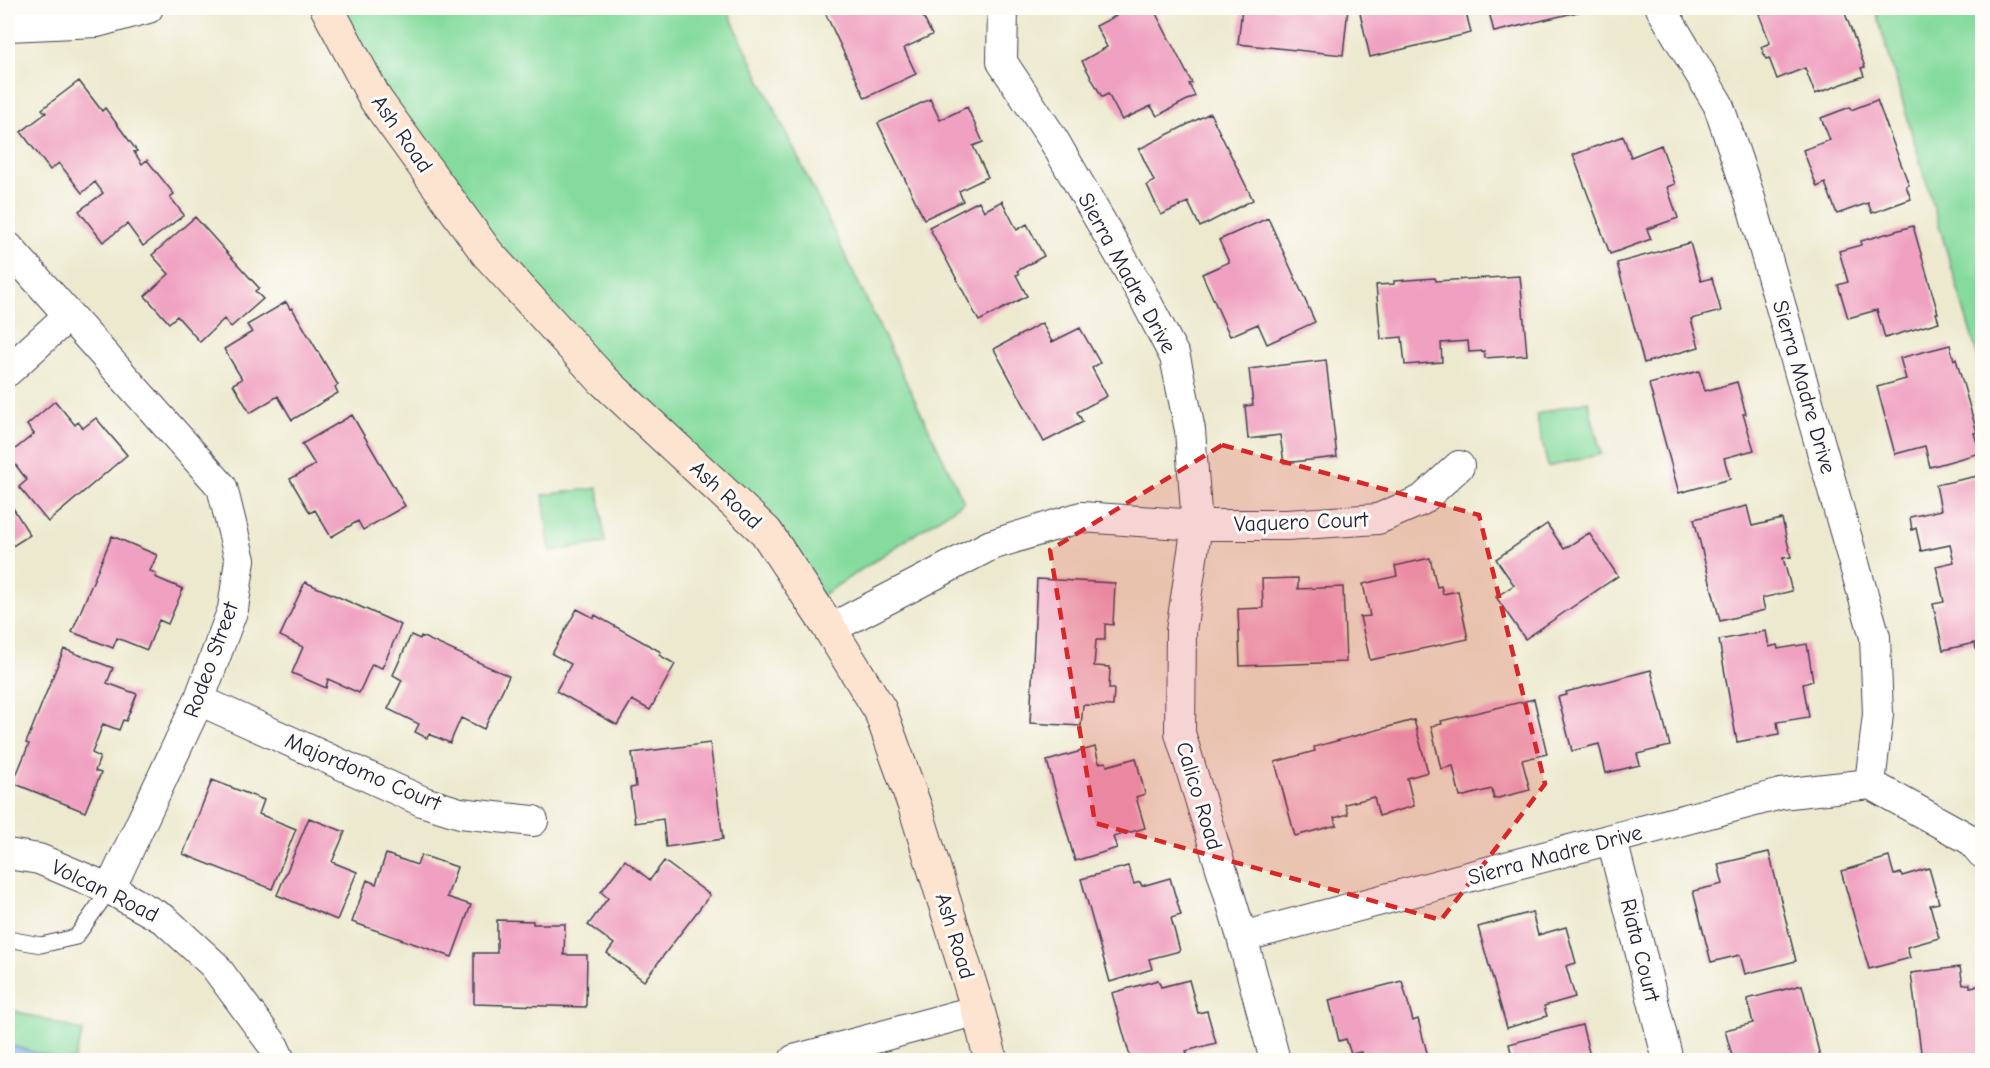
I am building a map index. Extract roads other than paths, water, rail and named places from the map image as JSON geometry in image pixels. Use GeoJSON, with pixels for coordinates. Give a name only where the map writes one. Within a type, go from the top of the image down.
{"type":"FeatureCollection","features":[{"type":"Feature","properties":{"kind":"main road","name":"Ash Road"},"geometry":{"type":"LineString","coordinates":[[327,8],[376,100],[487,253],[603,380],[766,532],[830,629],[880,710],[915,807],[978,1010],[991,1060]]}},
{"type":"Feature","properties":{"kind":"street"},"geometry":{"type":"LineString","coordinates":[[8,26],[97,22],[148,8]]}},
{"type":"Feature","properties":{"kind":"street","name":"Sierra Madre Drive"},"geometry":{"type":"LineString","coordinates":[[1003,8],[1002,62],[1053,139],[1175,357],[1190,430],[1197,525]]}},
{"type":"Feature","properties":{"kind":"street","name":"Sierra Madre Drive"},"geometry":{"type":"LineString","coordinates":[[1242,937],[1781,794],[1870,784],[1878,714],[1875,637],[1749,195],[1718,104],[1661,8]]}},
{"type":"Feature","properties":{"kind":"street","name":"Rodeo Street"},"geometry":{"type":"LineString","coordinates":[[8,248],[222,487],[240,560],[233,609],[199,700],[110,889]]}},
{"type":"Feature","properties":{"kind":"street"},"geometry":{"type":"LineString","coordinates":[[8,371],[68,316]]}},
{"type":"Feature","properties":{"kind":"street","name":"Vaquero Court"},"geometry":{"type":"LineString","coordinates":[[1197,525],[1287,525],[1378,519],[1422,500],[1459,466]]}},
{"type":"Feature","properties":{"kind":"street"},"geometry":{"type":"LineString","coordinates":[[830,629],[991,545],[1082,517],[1197,525]]}},
{"type":"Feature","properties":{"kind":"street","name":"Calico Road"},"geometry":{"type":"LineString","coordinates":[[1197,525],[1180,631],[1180,733],[1242,937],[1275,1060]]}},
{"type":"Feature","properties":{"kind":"street","name":"Majordomo Court"},"geometry":{"type":"LineString","coordinates":[[199,700],[424,802],[460,813],[533,821]]}},
{"type":"Feature","properties":{"kind":"street"},"geometry":{"type":"LineString","coordinates":[[1870,784],[1971,840],[1983,853]]}},
{"type":"Feature","properties":{"kind":"street","name":"Riata Court"},"geometry":{"type":"LineString","coordinates":[[1612,840],[1668,1060]]}},
{"type":"Feature","properties":{"kind":"street","name":"Volcan Road"},"geometry":{"type":"LineString","coordinates":[[8,854],[39,860],[110,889],[165,920],[214,965],[273,1045],[280,1060]]}},
{"type":"Feature","properties":{"kind":"street"},"geometry":{"type":"LineString","coordinates":[[794,1060],[978,1010]]}},
{"type":"Feature","properties":{"kind":"lane"},"geometry":{"type":"LineString","coordinates":[[8,939],[41,945],[76,937],[110,889]]}},
{"type":"Feature","properties":{"kind":"water"},"geometry":{"type":"Polygon","coordinates":[[[8,1045],[52,1057],[51,1060],[8,1060],[8,1045]]]}}]}
